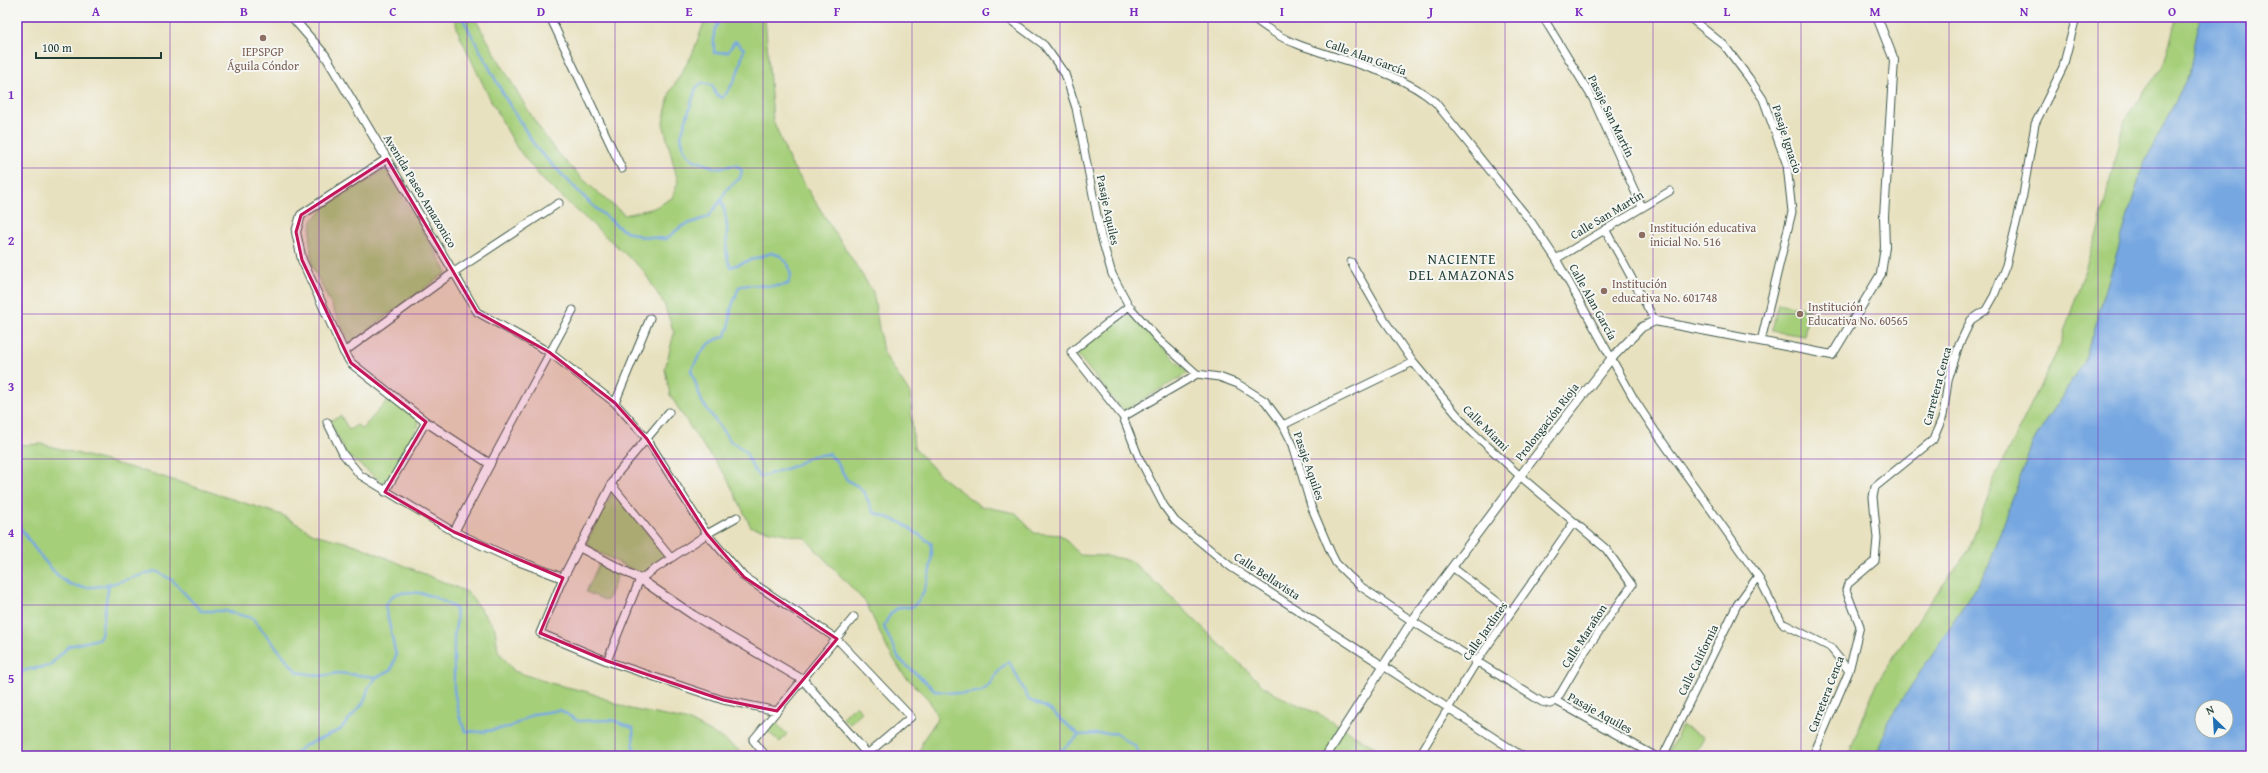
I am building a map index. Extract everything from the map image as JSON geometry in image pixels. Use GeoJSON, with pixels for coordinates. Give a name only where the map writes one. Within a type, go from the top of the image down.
{"type":"FeatureCollection","features":[{"type":"Feature","properties":{"kind":"street","name":"Avenida Paseo Amazonico"},"geometry":{"type":"LineString","coordinates":[[292,17],[326,55],[477,312],[550,352],[615,403],[647,439],[707,534],[744,577],[836,639],[911,717],[867,755]]}},
{"type":"Feature","properties":{"kind":"street"},"geometry":{"type":"LineString","coordinates":[[550,17],[622,169]]}},
{"type":"Feature","properties":{"kind":"street","name":"Pasaje Aquiles"},"geometry":{"type":"LineString","coordinates":[[1006,17],[1044,45],[1065,74],[1076,108],[1101,236],[1112,274],[1129,306],[1159,340],[1197,374],[1219,377],[1254,392],[1265,401],[1283,425],[1293,445],[1311,506],[1336,563],[1360,586],[1412,621],[1542,702],[1550,704],[1559,700],[1655,756]]}},
{"type":"Feature","properties":{"kind":"street","name":"Calle Alan García"},"geometry":{"type":"LineString","coordinates":[[1252,17],[1271,31],[1296,44],[1368,67],[1422,91],[1443,112],[1532,223],[1556,259],[1654,431],[1758,576],[1782,623],[1830,647],[1849,671]]}},
{"type":"Feature","properties":{"kind":"street","name":"Pasaje San Martín"},"geometry":{"type":"LineString","coordinates":[[1543,17],[1593,99],[1642,207]]}},
{"type":"Feature","properties":{"kind":"street","name":"Pasaje Ignacio"},"geometry":{"type":"LineString","coordinates":[[1689,17],[1724,45],[1750,78],[1763,99],[1787,166],[1792,212],[1760,341]]}},
{"type":"Feature","properties":{"kind":"street"},"geometry":{"type":"LineString","coordinates":[[1605,229],[1655,321],[1833,353],[1881,274],[1884,259],[1884,216],[1894,60],[1877,17]]}},
{"type":"Feature","properties":{"kind":"street","name":"Carretera Cenca"},"geometry":{"type":"LineString","coordinates":[[1813,756],[1849,671],[1860,626],[1846,590],[1848,584],[1875,561],[1877,538],[1873,497],[1875,488],[1933,440],[1943,416],[1948,381],[1959,345],[1971,320],[1986,310],[1994,296],[2006,265],[2023,195],[2035,124],[2063,67],[2076,17]]}},
{"type":"Feature","properties":{"kind":"street"},"geometry":{"type":"LineString","coordinates":[[387,159],[301,215],[296,232],[302,260],[344,352],[352,363],[426,422],[490,464]]}},
{"type":"Feature","properties":{"kind":"street","name":"Calle San Martín"},"geometry":{"type":"LineString","coordinates":[[1556,259],[1670,191]]}},
{"type":"Feature","properties":{"kind":"street"},"geometry":{"type":"LineString","coordinates":[[344,352],[454,272],[559,203]]}},
{"type":"Feature","properties":{"kind":"street","name":"Calle Miami"},"geometry":{"type":"LineString","coordinates":[[1351,262],[1379,311],[1413,362],[1468,428],[1520,476],[1606,549],[1632,585]]}},
{"type":"Feature","properties":{"kind":"street","name":"Calle Bellavista"},"geometry":{"type":"LineString","coordinates":[[1129,306],[1071,352],[1123,417],[1139,458],[1164,506],[1175,521],[1231,567],[1384,665],[1520,755]]}},
{"type":"Feature","properties":{"kind":"street"},"geometry":{"type":"LineString","coordinates":[[454,532],[573,310]]}},
{"type":"Feature","properties":{"kind":"street"},"geometry":{"type":"LineString","coordinates":[[615,403],[650,318]]}},
{"type":"Feature","properties":{"kind":"street","name":"Prolongación Rioja"},"geometry":{"type":"LineString","coordinates":[[1326,756],[1412,621],[1520,476],[1612,358],[1642,327],[1655,321]]}},
{"type":"Feature","properties":{"kind":"street"},"geometry":{"type":"LineString","coordinates":[[1283,425],[1413,362]]}},
{"type":"Feature","properties":{"kind":"street"},"geometry":{"type":"LineString","coordinates":[[1123,417],[1197,374]]}},
{"type":"Feature","properties":{"kind":"street"},"geometry":{"type":"LineString","coordinates":[[669,412],[617,474],[611,484],[563,578],[540,633],[607,661],[723,700],[777,711]]}},
{"type":"Feature","properties":{"kind":"street"},"geometry":{"type":"LineString","coordinates":[[327,422],[351,466],[360,475],[385,492],[454,532],[510,558],[563,578]]}},
{"type":"Feature","properties":{"kind":"street"},"geometry":{"type":"LineString","coordinates":[[385,492],[426,422]]}},
{"type":"Feature","properties":{"kind":"street"},"geometry":{"type":"LineString","coordinates":[[611,484],[671,558]]}},
{"type":"Feature","properties":{"kind":"street"},"geometry":{"type":"LineString","coordinates":[[607,661],[640,579],[707,534],[737,517]]}},
{"type":"Feature","properties":{"kind":"street","name":"Calle Jardines"},"geometry":{"type":"LineString","coordinates":[[1419,756],[1477,661],[1574,522]]}},
{"type":"Feature","properties":{"kind":"street"},"geometry":{"type":"LineString","coordinates":[[579,547],[640,579],[693,615],[803,680],[867,755]]}},
{"type":"Feature","properties":{"kind":"street"},"geometry":{"type":"LineString","coordinates":[[1452,567],[1511,612]]}},
{"type":"Feature","properties":{"kind":"street","name":"Calle California"},"geometry":{"type":"LineString","coordinates":[[1663,756],[1737,605],[1758,576]]}},
{"type":"Feature","properties":{"kind":"street","name":"Calle Marañon"},"geometry":{"type":"LineString","coordinates":[[1559,700],[1583,656],[1632,585]]}},
{"type":"Feature","properties":{"kind":"street"},"geometry":{"type":"LineString","coordinates":[[766,756],[753,740],[854,617]]}},
{"type":"Feature","properties":{"kind":"highlighted area"},"geometry":{"type":"Polygon","coordinates":[[[387,159],[477,312],[549,352],[615,403],[647,439],[707,534],[744,577],[837,639],[777,711],[723,700],[607,661],[540,633],[563,578],[454,532],[385,492],[426,422],[351,363],[302,260],[296,232],[301,215],[387,159]]]}},
{"type":"Feature","properties":{"kind":"green space"},"geometry":{"type":"Polygon","coordinates":[[[454,17],[474,17],[526,106],[552,146],[582,178],[625,215],[654,208],[672,198],[678,182],[663,123],[670,92],[692,55],[706,17],[765,17],[773,120],[790,162],[873,292],[883,352],[910,394],[914,448],[944,479],[980,506],[1016,513],[1034,533],[1061,535],[1080,555],[1105,556],[1130,560],[1167,593],[1263,686],[1277,695],[1325,717],[1389,756],[919,756],[923,740],[938,718],[929,700],[904,675],[888,650],[866,603],[805,538],[751,527],[726,476],[696,436],[670,395],[665,369],[674,333],[664,304],[643,270],[541,178],[517,148],[490,99],[459,34],[454,17]]]}},
{"type":"Feature","properties":{"kind":"green space"},"geometry":{"type":"Polygon","coordinates":[[[2177,17],[2200,17],[2189,74],[2143,166],[2084,362],[2032,444],[1987,571],[1888,721],[1878,756],[1848,756],[1876,684],[1925,609],[1969,550],[1994,479],[2059,348],[2099,227],[2124,120],[2163,66],[2177,17]]]}},
{"type":"Feature","properties":{"kind":"green space"},"geometry":{"type":"Polygon","coordinates":[[[386,169],[447,272],[350,343],[312,266],[310,241],[312,221],[327,205],[386,169]]]}},
{"type":"Feature","properties":{"kind":"green space"},"geometry":{"type":"Polygon","coordinates":[[[1778,303],[1809,309],[1804,336],[1772,331],[1778,303]]]}},
{"type":"Feature","properties":{"kind":"green space"},"geometry":{"type":"Polygon","coordinates":[[[1128,312],[1188,373],[1123,411],[1076,353],[1128,312]]]}},
{"type":"Feature","properties":{"kind":"green space"},"geometry":{"type":"Polygon","coordinates":[[[389,399],[418,420],[419,424],[386,485],[347,455],[330,421],[341,416],[349,430],[357,425],[362,429],[389,399]]]}},
{"type":"Feature","properties":{"kind":"green space"},"geometry":{"type":"Polygon","coordinates":[[[42,444],[154,474],[282,515],[314,534],[356,545],[467,592],[495,628],[498,651],[514,671],[550,683],[588,692],[630,709],[690,721],[720,737],[747,756],[17,756],[17,445],[42,444]]]}},
{"type":"Feature","properties":{"kind":"green space"},"geometry":{"type":"Polygon","coordinates":[[[613,492],[666,556],[641,574],[590,548],[587,541],[613,492]]]}},
{"type":"Feature","properties":{"kind":"green space"},"geometry":{"type":"Polygon","coordinates":[[[599,564],[618,574],[607,601],[586,592],[599,564]]]}},
{"type":"Feature","properties":{"kind":"green space"},"geometry":{"type":"Polygon","coordinates":[[[856,705],[862,712],[849,724],[842,717],[856,705]]]}},
{"type":"Feature","properties":{"kind":"green space"},"geometry":{"type":"Polygon","coordinates":[[[775,722],[787,734],[780,742],[767,731],[775,722]]]}},
{"type":"Feature","properties":{"kind":"green space"},"geometry":{"type":"Polygon","coordinates":[[[1682,726],[1704,737],[1694,756],[1667,756],[1682,726]]]}},
{"type":"Feature","properties":{"kind":"water"},"geometry":{"type":"Polygon","coordinates":[[[2200,17],[2251,17],[2251,756],[1878,756],[1888,721],[1987,571],[2032,444],[2084,362],[2143,166],[2189,74],[2200,17]]]}},
{"type":"Feature","properties":{"kind":"waterway"},"geometry":{"type":"LineString","coordinates":[[462,17],[506,99],[537,149],[591,204],[621,229],[639,236],[666,239],[682,226],[708,217],[721,200]]}},
{"type":"Feature","properties":{"kind":"waterway"},"geometry":{"type":"LineString","coordinates":[[720,17],[714,32],[714,53],[728,52],[735,41],[744,49],[741,62],[734,82],[722,98],[716,94],[712,85],[702,83],[696,88],[681,136],[684,150],[692,159],[716,168],[736,165],[742,170],[740,178],[727,189],[721,200],[727,223],[726,247],[727,257],[731,267],[771,253],[781,256],[789,266],[791,276],[788,284],[781,286],[745,285],[739,287],[731,309],[729,328],[725,336],[708,345],[701,353],[691,370],[702,402],[730,441],[745,451],[754,470],[760,477],[794,466],[812,456],[829,454],[837,462],[847,480],[859,487],[865,494],[873,512],[902,523],[931,543],[932,550],[930,567],[926,586],[922,594],[912,607],[901,607],[895,610],[888,618],[884,627],[899,659],[936,691],[963,694],[982,691],[989,685],[1000,669],[1009,661],[1029,700],[1049,709],[1079,735]]}},
{"type":"Feature","properties":{"kind":"waterway"},"geometry":{"type":"LineString","coordinates":[[17,523],[49,567],[57,575],[72,585],[82,587],[103,586],[156,571],[172,580],[201,611],[225,611],[252,618],[297,672],[321,676],[338,673],[377,677],[391,670],[396,655],[385,605],[395,594],[411,592],[426,594],[455,608],[457,619],[454,636],[454,690],[459,715],[465,731],[481,732],[510,727],[534,714],[560,710],[578,721],[612,720],[633,728],[634,756]]}},
{"type":"Feature","properties":{"kind":"waterway"},"geometry":{"type":"LineString","coordinates":[[17,675],[26,670],[49,666],[69,646],[98,639],[101,635],[109,583]]}},
{"type":"Feature","properties":{"kind":"waterway"},"geometry":{"type":"LineString","coordinates":[[292,756],[304,746],[340,730],[364,702],[369,686],[377,677]]}},
{"type":"Feature","properties":{"kind":"waterway"},"geometry":{"type":"LineString","coordinates":[[1055,756],[1079,735],[1115,733],[1136,747],[1140,756]]}},
{"type":"Feature","properties":{"kind":"place","name":"IEPSPGP Águila Cóndor"},"geometry":{"type":"Point","coordinates":[263,38]}},
{"type":"Feature","properties":{"kind":"place","name":"Institución educativa inicial No. 516"},"geometry":{"type":"Point","coordinates":[1642,235]}},
{"type":"Feature","properties":{"kind":"place","name":"Institución educativa No. 601748"},"geometry":{"type":"Point","coordinates":[1604,291]}},
{"type":"Feature","properties":{"kind":"place","name":"Institución Educativa No. 60565"},"geometry":{"type":"Point","coordinates":[1800,314]}},
{"type":"Feature","properties":{"kind":"district","name":"NACIENTE DEL AMAZONAS"},"geometry":{"type":"Point","coordinates":[1462,268]}}]}
